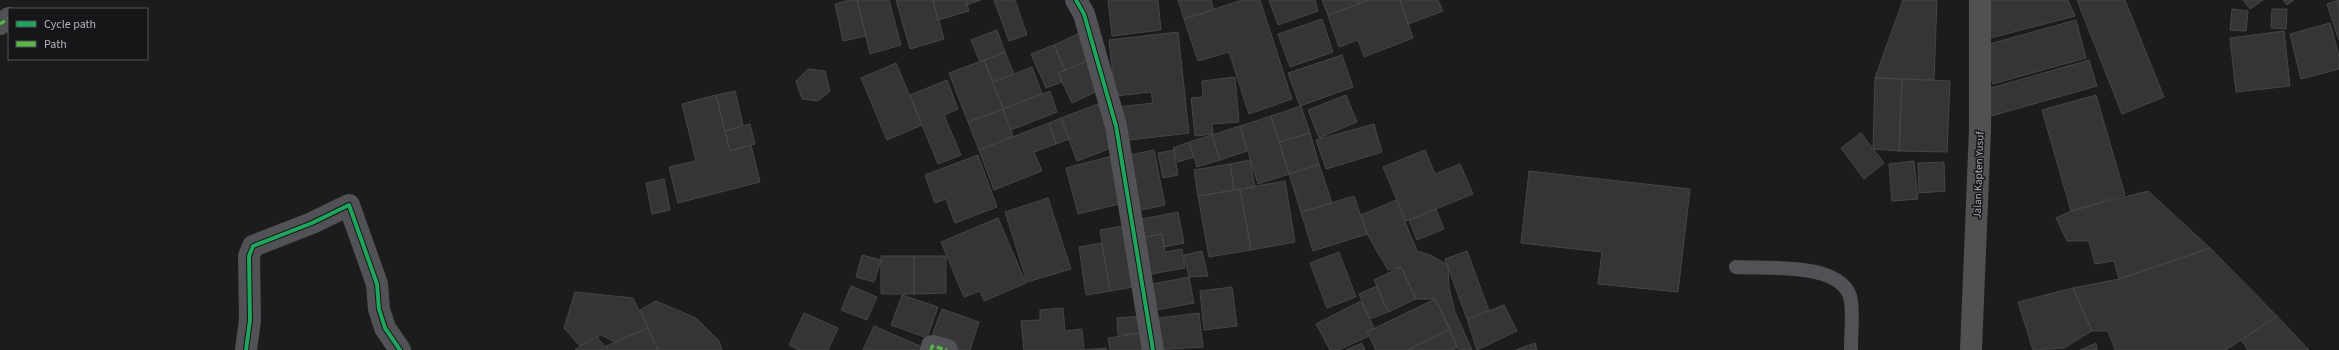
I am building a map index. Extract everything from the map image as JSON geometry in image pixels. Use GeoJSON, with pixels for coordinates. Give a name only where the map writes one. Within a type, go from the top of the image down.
{"type":"FeatureCollection","features":[{"type":"Feature","properties":{"kind":"main road","name":"Jalan Kapten Yusuf"},"geometry":{"type":"LineString","coordinates":[[1971,350],[1980,129],[1980,0]]}},
{"type":"Feature","properties":{"kind":"street"},"geometry":{"type":"LineString","coordinates":[[1076,0],[1084,14],[1116,126],[1153,350]]}},
{"type":"Feature","properties":{"kind":"street"},"geometry":{"type":"LineString","coordinates":[[246,350],[250,320],[249,256],[253,246],[306,226],[349,206],[377,284],[379,309],[385,328],[400,350]]}},
{"type":"Feature","properties":{"kind":"street"},"geometry":{"type":"LineString","coordinates":[[931,350],[932,346],[947,350]]}},
{"type":"Feature","properties":{"kind":"lane"},"geometry":{"type":"LineString","coordinates":[[1736,267],[1819,272],[1839,280],[1851,300],[1851,350]]}},
{"type":"Feature","properties":{"kind":"building"},"geometry":{"type":"Polygon","coordinates":[[[850,0],[857,0],[866,36],[843,41],[835,4],[850,0]]]}},
{"type":"Feature","properties":{"kind":"building"},"geometry":{"type":"Polygon","coordinates":[[[857,0],[889,0],[901,45],[870,54],[857,0]]]}},
{"type":"Feature","properties":{"kind":"building"},"geometry":{"type":"Polygon","coordinates":[[[896,0],[933,0],[944,39],[910,49],[896,0]]]}},
{"type":"Feature","properties":{"kind":"building"},"geometry":{"type":"Polygon","coordinates":[[[933,0],[966,0],[969,11],[938,20],[933,0]]]}},
{"type":"Feature","properties":{"kind":"building"},"geometry":{"type":"Polygon","coordinates":[[[966,0],[981,0],[967,5],[966,0]]]}},
{"type":"Feature","properties":{"kind":"building"},"geometry":{"type":"Polygon","coordinates":[[[994,0],[1015,0],[1027,35],[1009,41],[994,0]]]}},
{"type":"Feature","properties":{"kind":"building"},"geometry":{"type":"Polygon","coordinates":[[[1108,0],[1158,0],[1161,30],[1112,36],[1108,0]]]}},
{"type":"Feature","properties":{"kind":"building"},"geometry":{"type":"Polygon","coordinates":[[[1178,0],[1211,0],[1214,10],[1184,19],[1178,0]]]}},
{"type":"Feature","properties":{"kind":"building"},"geometry":{"type":"Polygon","coordinates":[[[1242,0],[1260,0],[1292,99],[1249,114],[1229,52],[1198,61],[1184,19],[1242,0]]]}},
{"type":"Feature","properties":{"kind":"building"},"geometry":{"type":"Polygon","coordinates":[[[1269,0],[1315,0],[1318,11],[1278,25],[1269,0]]]}},
{"type":"Feature","properties":{"kind":"building"},"geometry":{"type":"Polygon","coordinates":[[[1322,0],[1357,0],[1359,4],[1328,15],[1322,0]]]}},
{"type":"Feature","properties":{"kind":"building"},"geometry":{"type":"Polygon","coordinates":[[[1357,0],[1369,0],[1359,4],[1357,0]]]}},
{"type":"Feature","properties":{"kind":"building"},"geometry":{"type":"Polygon","coordinates":[[[1369,0],[1400,0],[1413,38],[1364,57],[1358,40],[1339,47],[1328,15],[1369,0]]]}},
{"type":"Feature","properties":{"kind":"building"},"geometry":{"type":"Polygon","coordinates":[[[1400,0],[1438,0],[1443,11],[1408,24],[1400,0]]]}},
{"type":"Feature","properties":{"kind":"building"},"geometry":{"type":"Polygon","coordinates":[[[1903,0],[1937,0],[1934,80],[1875,78],[1903,0]]]}},
{"type":"Feature","properties":{"kind":"building"},"geometry":{"type":"Polygon","coordinates":[[[1985,0],[2068,0],[2075,16],[1983,40],[1985,0]]]}},
{"type":"Feature","properties":{"kind":"building"},"geometry":{"type":"Polygon","coordinates":[[[2077,0],[2125,0],[2164,97],[2122,114],[2077,0]]]}},
{"type":"Feature","properties":{"kind":"building"},"geometry":{"type":"Polygon","coordinates":[[[2243,0],[2263,0],[2250,9],[2243,0]]]}},
{"type":"Feature","properties":{"kind":"building"},"geometry":{"type":"Polygon","coordinates":[[[2283,0],[2294,0],[2287,5],[2283,0]]]}},
{"type":"Feature","properties":{"kind":"building"},"geometry":{"type":"Polygon","coordinates":[[[2339,0],[2339,40],[2327,4],[2339,0]]]}},
{"type":"Feature","properties":{"kind":"building"},"geometry":{"type":"Polygon","coordinates":[[[2232,9],[2248,11],[2246,31],[2230,30],[2232,9]]]}},
{"type":"Feature","properties":{"kind":"building"},"geometry":{"type":"Polygon","coordinates":[[[2272,9],[2287,9],[2286,29],[2271,28],[2272,9]]]}},
{"type":"Feature","properties":{"kind":"building"},"geometry":{"type":"Polygon","coordinates":[[[1322,19],[1333,52],[1290,67],[1278,34],[1322,19]]]}},
{"type":"Feature","properties":{"kind":"building"},"geometry":{"type":"Polygon","coordinates":[[[2076,20],[2086,58],[1993,84],[1982,46],[2076,20]]]}},
{"type":"Feature","properties":{"kind":"building"},"geometry":{"type":"Polygon","coordinates":[[[2330,23],[2339,56],[2339,69],[2301,79],[2290,34],[2330,23]]]}},
{"type":"Feature","properties":{"kind":"building"},"geometry":{"type":"Polygon","coordinates":[[[997,30],[1005,52],[980,62],[971,40],[997,30]]]}},
{"type":"Feature","properties":{"kind":"building"},"geometry":{"type":"Polygon","coordinates":[[[2284,31],[2290,86],[2236,92],[2230,38],[2284,31]]]}},
{"type":"Feature","properties":{"kind":"building"},"geometry":{"type":"Polygon","coordinates":[[[1178,32],[1189,133],[1122,141],[1118,107],[1153,103],[1151,92],[1115,96],[1109,40],[1178,32]]]}},
{"type":"Feature","properties":{"kind":"building"},"geometry":{"type":"Polygon","coordinates":[[[1080,33],[1091,59],[1065,70],[1054,45],[1080,33]]]}},
{"type":"Feature","properties":{"kind":"building"},"geometry":{"type":"Polygon","coordinates":[[[1054,45],[1065,70],[1058,73],[1062,82],[1046,88],[1031,54],[1054,45]]]}},
{"type":"Feature","properties":{"kind":"building"},"geometry":{"type":"Polygon","coordinates":[[[1005,52],[1014,74],[993,82],[984,60],[1005,52]]]}},
{"type":"Feature","properties":{"kind":"building"},"geometry":{"type":"Polygon","coordinates":[[[1342,55],[1353,87],[1300,106],[1288,73],[1342,55]]]}},
{"type":"Feature","properties":{"kind":"building"},"geometry":{"type":"Polygon","coordinates":[[[1091,59],[1104,88],[1072,103],[1058,73],[1091,59]]]}},
{"type":"Feature","properties":{"kind":"building"},"geometry":{"type":"Polygon","coordinates":[[[984,60],[1003,109],[968,122],[949,73],[984,60]]]}},
{"type":"Feature","properties":{"kind":"building"},"geometry":{"type":"Polygon","coordinates":[[[2089,60],[2097,86],[1991,116],[1984,90],[2089,60]]]}},
{"type":"Feature","properties":{"kind":"building"},"geometry":{"type":"Polygon","coordinates":[[[896,63],[922,125],[887,140],[861,78],[896,63]]]}},
{"type":"Feature","properties":{"kind":"building"},"geometry":{"type":"Polygon","coordinates":[[[1032,67],[1042,94],[1003,109],[993,82],[1032,67]]]}},
{"type":"Feature","properties":{"kind":"building"},"geometry":{"type":"Polygon","coordinates":[[[808,69],[825,71],[830,91],[818,101],[802,99],[796,81],[808,69]]]}},
{"type":"Feature","properties":{"kind":"building"},"geometry":{"type":"Polygon","coordinates":[[[1235,77],[1239,122],[1212,124],[1213,134],[1195,136],[1191,98],[1203,97],[1202,81],[1235,77]]]}},
{"type":"Feature","properties":{"kind":"building"},"geometry":{"type":"Polygon","coordinates":[[[1875,78],[1902,79],[1899,151],[1873,149],[1875,78]]]}},
{"type":"Feature","properties":{"kind":"building"},"geometry":{"type":"Polygon","coordinates":[[[1902,79],[1950,81],[1947,152],[1899,151],[1902,79]]]}},
{"type":"Feature","properties":{"kind":"building"},"geometry":{"type":"Polygon","coordinates":[[[947,80],[958,109],[944,115],[961,155],[938,164],[910,95],[947,80]]]}},
{"type":"Feature","properties":{"kind":"building"},"geometry":{"type":"Polygon","coordinates":[[[735,91],[743,125],[725,131],[716,95],[735,91]]]}},
{"type":"Feature","properties":{"kind":"building"},"geometry":{"type":"Polygon","coordinates":[[[1050,91],[1057,112],[1011,130],[1003,109],[1050,91]]]}},
{"type":"Feature","properties":{"kind":"building"},"geometry":{"type":"Polygon","coordinates":[[[716,95],[730,151],[751,145],[760,182],[678,203],[669,167],[696,161],[682,104],[716,95]]]}},
{"type":"Feature","properties":{"kind":"building"},"geometry":{"type":"Polygon","coordinates":[[[1346,95],[1357,122],[1319,138],[1308,110],[1346,95]]]}},
{"type":"Feature","properties":{"kind":"building"},"geometry":{"type":"Polygon","coordinates":[[[2096,95],[2125,195],[2071,211],[2042,110],[2096,95]]]}},
{"type":"Feature","properties":{"kind":"building"},"geometry":{"type":"Polygon","coordinates":[[[1098,104],[1114,147],[1077,161],[1061,118],[1098,104]]]}},
{"type":"Feature","properties":{"kind":"building"},"geometry":{"type":"Polygon","coordinates":[[[1301,106],[1310,133],[1279,142],[1271,116],[1301,106]]]}},
{"type":"Feature","properties":{"kind":"building"},"geometry":{"type":"Polygon","coordinates":[[[1003,109],[1013,136],[979,150],[968,122],[1003,109]]]}},
{"type":"Feature","properties":{"kind":"building"},"geometry":{"type":"Polygon","coordinates":[[[1271,116],[1289,174],[1258,184],[1240,126],[1271,116]]]}},
{"type":"Feature","properties":{"kind":"building"},"geometry":{"type":"Polygon","coordinates":[[[1061,118],[1069,139],[1056,144],[1049,123],[1061,118]]]}},
{"type":"Feature","properties":{"kind":"building"},"geometry":{"type":"Polygon","coordinates":[[[1049,123],[1056,144],[1034,152],[1042,171],[994,190],[979,150],[1049,123]]]}},
{"type":"Feature","properties":{"kind":"building"},"geometry":{"type":"Polygon","coordinates":[[[750,124],[755,144],[730,151],[725,131],[750,124]]]}},
{"type":"Feature","properties":{"kind":"building"},"geometry":{"type":"Polygon","coordinates":[[[1374,124],[1382,152],[1326,169],[1316,140],[1374,124]]]}},
{"type":"Feature","properties":{"kind":"building"},"geometry":{"type":"Polygon","coordinates":[[[1240,126],[1247,151],[1220,160],[1212,135],[1240,126]]]}},
{"type":"Feature","properties":{"kind":"building"},"geometry":{"type":"Polygon","coordinates":[[[1310,133],[1319,164],[1289,174],[1279,142],[1310,133]]]}},
{"type":"Feature","properties":{"kind":"building"},"geometry":{"type":"Polygon","coordinates":[[[1861,133],[1884,163],[1864,179],[1841,148],[1861,133]]]}},
{"type":"Feature","properties":{"kind":"building"},"geometry":{"type":"Polygon","coordinates":[[[1212,135],[1220,160],[1197,167],[1189,142],[1212,135]]]}},
{"type":"Feature","properties":{"kind":"building"},"geometry":{"type":"Polygon","coordinates":[[[1189,142],[1194,157],[1178,162],[1173,148],[1189,142]]]}},
{"type":"Feature","properties":{"kind":"building"},"geometry":{"type":"Polygon","coordinates":[[[1154,150],[1165,205],[1136,211],[1125,156],[1154,150]]]}},
{"type":"Feature","properties":{"kind":"building"},"geometry":{"type":"Polygon","coordinates":[[[1174,150],[1178,175],[1163,178],[1158,153],[1174,150]]]}},
{"type":"Feature","properties":{"kind":"building"},"geometry":{"type":"Polygon","coordinates":[[[1425,150],[1435,174],[1460,164],[1473,194],[1406,221],[1383,167],[1425,150]]]}},
{"type":"Feature","properties":{"kind":"building"},"geometry":{"type":"Polygon","coordinates":[[[978,155],[997,207],[955,223],[946,199],[935,203],[925,175],[978,155]]]}},
{"type":"Feature","properties":{"kind":"building"},"geometry":{"type":"Polygon","coordinates":[[[1116,155],[1127,202],[1078,214],[1066,168],[1116,155]]]}},
{"type":"Feature","properties":{"kind":"building"},"geometry":{"type":"Polygon","coordinates":[[[1250,160],[1255,187],[1234,190],[1230,164],[1250,160]]]}},
{"type":"Feature","properties":{"kind":"building"},"geometry":{"type":"Polygon","coordinates":[[[1914,161],[1918,199],[1892,201],[1889,164],[1914,161]]]}},
{"type":"Feature","properties":{"kind":"building"},"geometry":{"type":"Polygon","coordinates":[[[1944,162],[1945,191],[1919,193],[1918,163],[1944,162]]]}},
{"type":"Feature","properties":{"kind":"building"},"geometry":{"type":"Polygon","coordinates":[[[1230,164],[1234,190],[1198,196],[1194,170],[1230,164]]]}},
{"type":"Feature","properties":{"kind":"building"},"geometry":{"type":"Polygon","coordinates":[[[1319,164],[1332,203],[1301,212],[1289,174],[1319,164]]]}},
{"type":"Feature","properties":{"kind":"building"},"geometry":{"type":"Polygon","coordinates":[[[1529,171],[1690,189],[1678,292],[1598,284],[1602,252],[1521,243],[1529,171]]]}},
{"type":"Feature","properties":{"kind":"building"},"geometry":{"type":"Polygon","coordinates":[[[664,179],[670,210],[652,214],[646,183],[664,179]]]}},
{"type":"Feature","properties":{"kind":"building"},"geometry":{"type":"Polygon","coordinates":[[[1285,181],[1295,242],[1251,250],[1240,189],[1285,181]]]}},
{"type":"Feature","properties":{"kind":"building"},"geometry":{"type":"Polygon","coordinates":[[[1240,189],[1251,250],[1209,257],[1198,196],[1240,189]]]}},
{"type":"Feature","properties":{"kind":"building"},"geometry":{"type":"Polygon","coordinates":[[[2148,191],[2210,248],[2119,279],[2114,261],[2095,264],[2089,241],[2067,241],[2056,218],[2071,211],[2148,191]]]}},
{"type":"Feature","properties":{"kind":"building"},"geometry":{"type":"Polygon","coordinates":[[[1354,196],[1367,234],[1313,251],[1301,212],[1354,196]]]}},
{"type":"Feature","properties":{"kind":"building"},"geometry":{"type":"Polygon","coordinates":[[[1048,198],[1071,269],[1027,282],[1005,212],[1048,198]]]}},
{"type":"Feature","properties":{"kind":"building"},"geometry":{"type":"Polygon","coordinates":[[[1396,200],[1417,251],[1430,255],[1448,265],[1449,288],[1455,312],[1472,350],[1459,350],[1435,299],[1416,299],[1401,267],[1388,270],[1367,234],[1361,215],[1396,200]]]}},
{"type":"Feature","properties":{"kind":"building"},"geometry":{"type":"Polygon","coordinates":[[[1436,209],[1444,229],[1417,240],[1409,220],[1436,209]]]}},
{"type":"Feature","properties":{"kind":"building"},"geometry":{"type":"Polygon","coordinates":[[[1178,212],[1184,243],[1164,247],[1162,234],[1140,238],[1137,220],[1178,212]]]}},
{"type":"Feature","properties":{"kind":"building"},"geometry":{"type":"Polygon","coordinates":[[[998,218],[1026,283],[984,301],[980,291],[964,297],[941,242],[998,218]]]}},
{"type":"Feature","properties":{"kind":"building"},"geometry":{"type":"Polygon","coordinates":[[[1130,225],[1139,286],[1110,291],[1100,230],[1130,225]]]}},
{"type":"Feature","properties":{"kind":"building"},"geometry":{"type":"Polygon","coordinates":[[[1162,234],[1165,252],[1182,249],[1185,268],[1146,275],[1140,238],[1162,234]]]}},
{"type":"Feature","properties":{"kind":"building"},"geometry":{"type":"Polygon","coordinates":[[[1102,243],[1110,291],[1086,295],[1079,247],[1102,243]]]}},
{"type":"Feature","properties":{"kind":"building"},"geometry":{"type":"Polygon","coordinates":[[[2210,248],[2277,316],[2226,350],[2115,350],[2108,331],[2092,331],[2073,288],[2119,279],[2210,248]]]}},
{"type":"Feature","properties":{"kind":"building"},"geometry":{"type":"Polygon","coordinates":[[[1202,251],[1208,276],[1189,277],[1184,255],[1202,251]]]}},
{"type":"Feature","properties":{"kind":"building"},"geometry":{"type":"Polygon","coordinates":[[[1467,251],[1489,311],[1467,319],[1445,259],[1467,251]]]}},
{"type":"Feature","properties":{"kind":"building"},"geometry":{"type":"Polygon","coordinates":[[[1339,252],[1356,297],[1327,308],[1310,263],[1339,252]]]}},
{"type":"Feature","properties":{"kind":"building"},"geometry":{"type":"Polygon","coordinates":[[[862,255],[881,260],[874,282],[856,277],[862,255]]]}},
{"type":"Feature","properties":{"kind":"building"},"geometry":{"type":"Polygon","coordinates":[[[881,256],[914,256],[914,294],[881,294],[881,256]]]}},
{"type":"Feature","properties":{"kind":"building"},"geometry":{"type":"Polygon","coordinates":[[[914,256],[946,256],[946,293],[914,294],[914,256]]]}},
{"type":"Feature","properties":{"kind":"building"},"geometry":{"type":"Polygon","coordinates":[[[1401,267],[1416,299],[1388,312],[1374,280],[1401,267]]]}},
{"type":"Feature","properties":{"kind":"building"},"geometry":{"type":"Polygon","coordinates":[[[1189,277],[1194,303],[1156,310],[1152,284],[1189,277]]]}},
{"type":"Feature","properties":{"kind":"building"},"geometry":{"type":"Polygon","coordinates":[[[851,286],[877,297],[867,320],[841,310],[851,286]]]}},
{"type":"Feature","properties":{"kind":"building"},"geometry":{"type":"Polygon","coordinates":[[[1377,286],[1388,312],[1370,319],[1359,294],[1377,286]]]}},
{"type":"Feature","properties":{"kind":"building"},"geometry":{"type":"Polygon","coordinates":[[[1232,287],[1237,326],[1204,330],[1200,291],[1232,287]]]}},
{"type":"Feature","properties":{"kind":"building"},"geometry":{"type":"Polygon","coordinates":[[[2073,288],[2092,331],[2064,348],[2033,350],[2018,302],[2073,288]]]}},
{"type":"Feature","properties":{"kind":"building"},"geometry":{"type":"Polygon","coordinates":[[[575,292],[633,298],[648,328],[615,342],[601,335],[580,346],[564,328],[575,292]]]}},
{"type":"Feature","properties":{"kind":"building"},"geometry":{"type":"Polygon","coordinates":[[[902,295],[938,307],[927,338],[891,325],[902,295]]]}},
{"type":"Feature","properties":{"kind":"building"},"geometry":{"type":"Polygon","coordinates":[[[1435,299],[1450,329],[1407,350],[1376,350],[1367,332],[1435,299]]]}},
{"type":"Feature","properties":{"kind":"building"},"geometry":{"type":"Polygon","coordinates":[[[656,301],[696,318],[719,341],[722,350],[658,350],[640,310],[656,301]]]}},
{"type":"Feature","properties":{"kind":"building"},"geometry":{"type":"Polygon","coordinates":[[[1361,301],[1374,328],[1367,332],[1369,336],[1339,350],[1330,350],[1316,324],[1361,301]]]}},
{"type":"Feature","properties":{"kind":"building"},"geometry":{"type":"Polygon","coordinates":[[[1504,305],[1517,331],[1477,350],[1467,319],[1504,305]]]}},
{"type":"Feature","properties":{"kind":"building"},"geometry":{"type":"Polygon","coordinates":[[[1063,308],[1065,331],[1082,329],[1084,350],[1024,350],[1021,321],[1040,320],[1040,310],[1063,308]]]}},
{"type":"Feature","properties":{"kind":"building"},"geometry":{"type":"Polygon","coordinates":[[[942,309],[979,322],[970,350],[927,349],[942,309]]]}},
{"type":"Feature","properties":{"kind":"building"},"geometry":{"type":"Polygon","coordinates":[[[804,313],[838,328],[828,350],[799,350],[789,345],[804,313]]]}},
{"type":"Feature","properties":{"kind":"building"},"geometry":{"type":"Polygon","coordinates":[[[1199,313],[1203,347],[1155,350],[1151,319],[1199,313]]]}},
{"type":"Feature","properties":{"kind":"building"},"geometry":{"type":"Polygon","coordinates":[[[1143,316],[1144,333],[1118,335],[1117,318],[1143,316]]]}},
{"type":"Feature","properties":{"kind":"building"},"geometry":{"type":"Polygon","coordinates":[[[2277,316],[2309,350],[2248,350],[2241,340],[2277,316]]]}},
{"type":"Feature","properties":{"kind":"building"},"geometry":{"type":"Polygon","coordinates":[[[874,326],[927,349],[927,350],[863,350],[874,326]]]}},
{"type":"Feature","properties":{"kind":"building"},"geometry":{"type":"Polygon","coordinates":[[[648,328],[658,350],[608,350],[606,346],[648,328]]]}},
{"type":"Feature","properties":{"kind":"building"},"geometry":{"type":"Polygon","coordinates":[[[1450,329],[1457,348],[1452,350],[1407,350],[1450,329]]]}},
{"type":"Feature","properties":{"kind":"building"},"geometry":{"type":"Polygon","coordinates":[[[1144,333],[1147,350],[1110,350],[1108,338],[1144,333]]]}},
{"type":"Feature","properties":{"kind":"building"},"geometry":{"type":"Polygon","coordinates":[[[597,337],[608,350],[575,350],[580,346],[597,337]]]}},
{"type":"Feature","properties":{"kind":"building"},"geometry":{"type":"Polygon","coordinates":[[[1362,343],[1365,350],[1346,350],[1362,343]]]}},
{"type":"Feature","properties":{"kind":"building"},"geometry":{"type":"Polygon","coordinates":[[[1535,343],[1537,350],[1516,350],[1535,343]]]}},
{"type":"Feature","properties":{"kind":"building"},"geometry":{"type":"Polygon","coordinates":[[[2096,343],[2097,350],[2080,350],[2096,343]]]}},
{"type":"Feature","properties":{"kind":"building"},"geometry":{"type":"Polygon","coordinates":[[[1106,348],[1107,350],[1084,350],[1106,348]]]}},
{"type":"Feature","properties":{"kind":"marked path"},"geometry":{"type":"LineString","coordinates":[[0,24],[8,19]]}},
{"type":"Feature","properties":{"kind":"marked path"},"geometry":{"type":"LineString","coordinates":[[931,350],[932,346],[947,350]]}},
{"type":"Feature","properties":{"kind":"cycle path"},"geometry":{"type":"LineString","coordinates":[[1076,0],[1084,14],[1116,126],[1153,350]]}},
{"type":"Feature","properties":{"kind":"cycle path"},"geometry":{"type":"LineString","coordinates":[[246,350],[250,320],[249,256],[253,246],[312,223],[349,205],[377,284],[379,309],[385,328],[400,350]]}}]}
